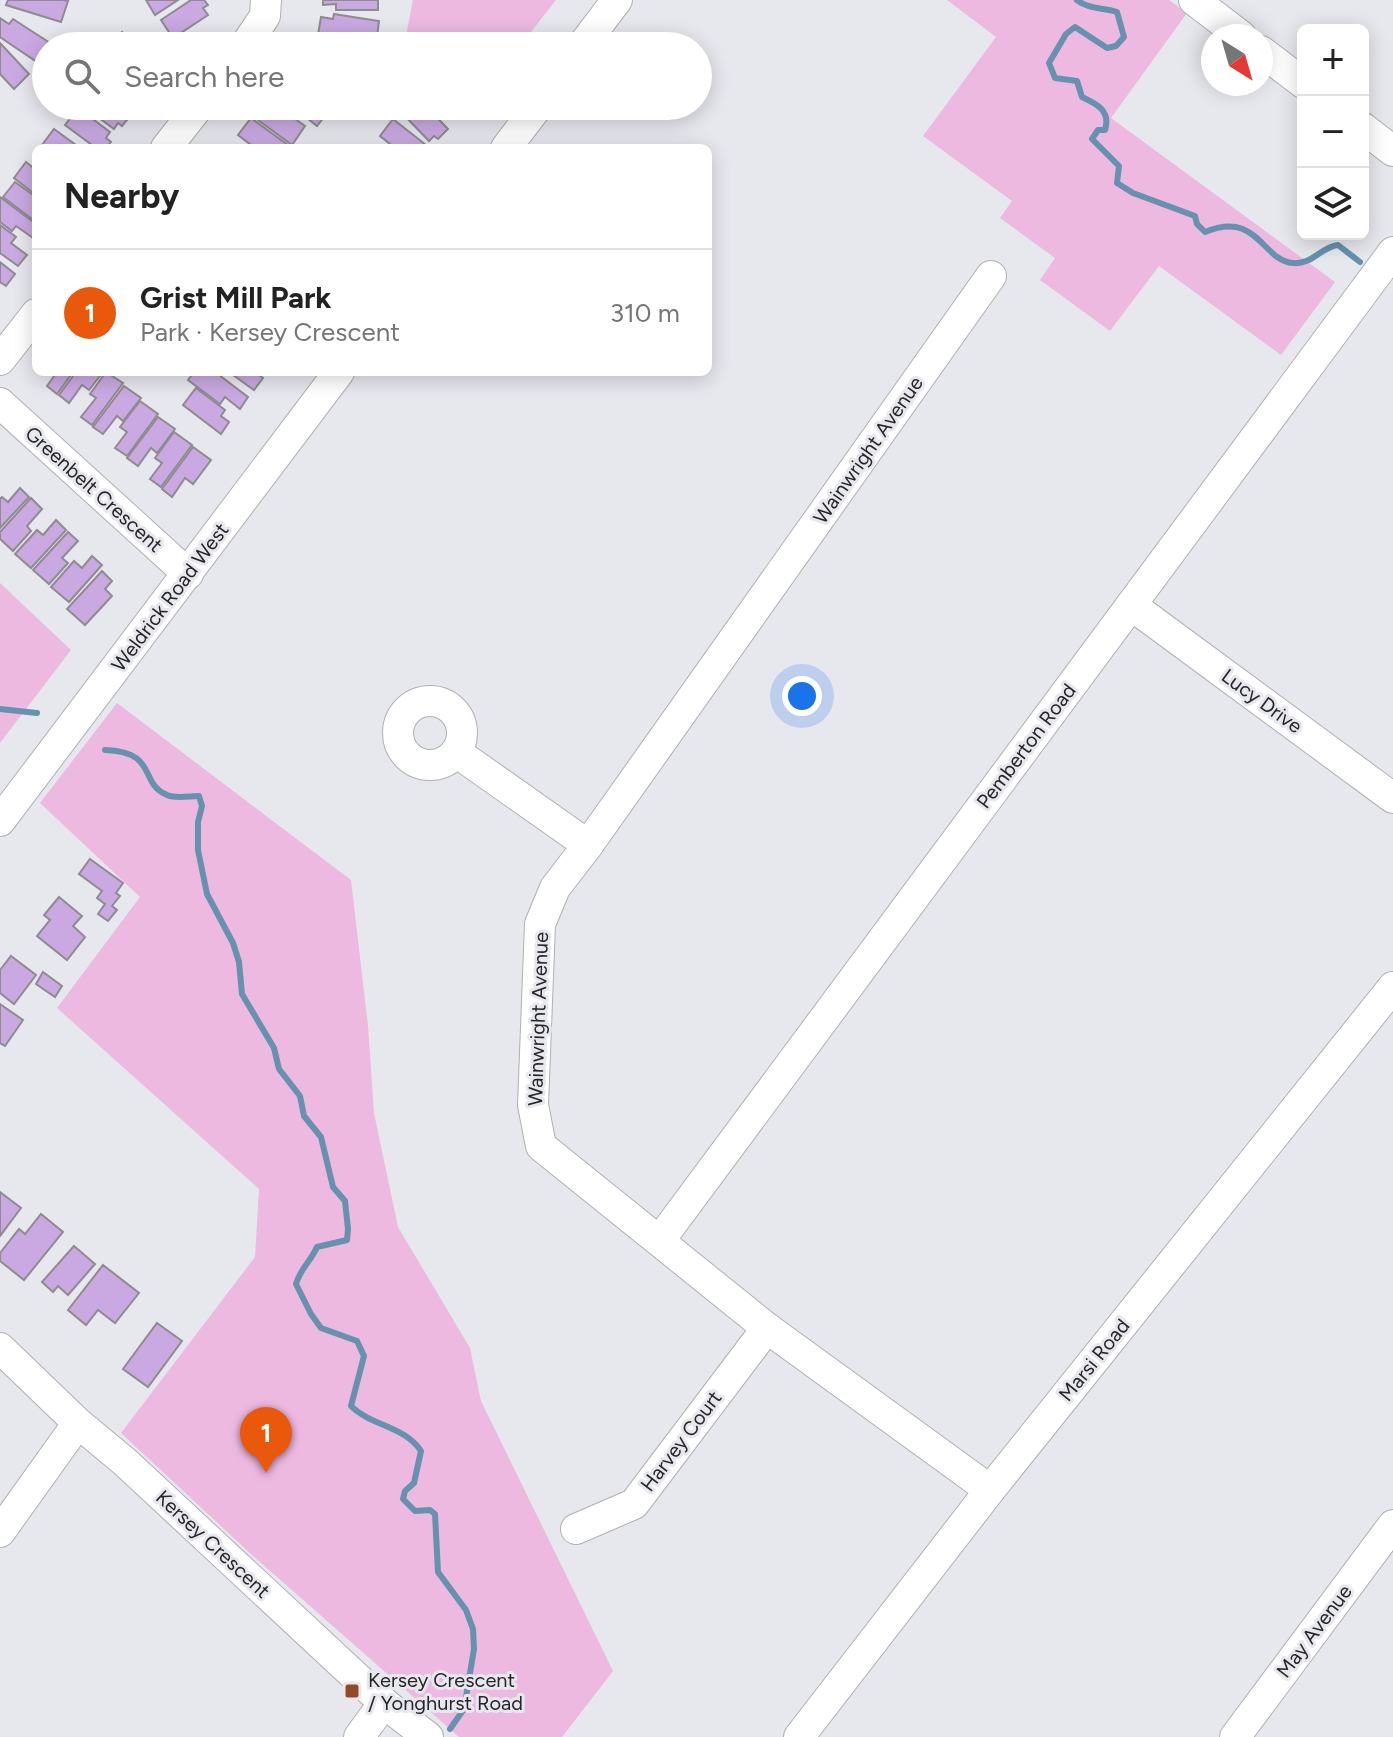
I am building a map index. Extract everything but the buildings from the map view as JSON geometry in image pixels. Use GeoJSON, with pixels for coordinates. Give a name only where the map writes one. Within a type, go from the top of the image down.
{"type":"FeatureCollection","features":[{"type":"Feature","properties":{"kind":"street"},"geometry":{"type":"LineString","coordinates":[[254,32],[265,16],[266,0]]}},
{"type":"Feature","properties":{"kind":"street"},"geometry":{"type":"LineString","coordinates":[[593,32],[617,0]]}},
{"type":"Feature","properties":{"kind":"street"},"geometry":{"type":"LineString","coordinates":[[1194,0],[1225,24]]}},
{"type":"Feature","properties":{"kind":"street"},"geometry":{"type":"LineString","coordinates":[[1273,60],[1297,78]]}},
{"type":"Feature","properties":{"kind":"street"},"geometry":{"type":"LineString","coordinates":[[169,144],[188,120]]}},
{"type":"Feature","properties":{"kind":"street"},"geometry":{"type":"LineString","coordinates":[[509,144],[527,120]]}},
{"type":"Feature","properties":{"kind":"street"},"geometry":{"type":"LineString","coordinates":[[1369,133],[1393,151]]}},
{"type":"Feature","properties":{"kind":"street","name":"Pemberton Road"},"geometry":{"type":"LineString","coordinates":[[660,1240],[1393,252]]}},
{"type":"Feature","properties":{"kind":"street","name":"Wainwright Avenue"},"geometry":{"type":"LineString","coordinates":[[990,1490],[767,1328],[541,1146],[533,1105],[540,924],[555,888],[991,276]]}},
{"type":"Feature","properties":{"kind":"street"},"geometry":{"type":"LineString","coordinates":[[0,360],[32,319]]}},
{"type":"Feature","properties":{"kind":"street","name":"Weldrick Road West"},"geometry":{"type":"LineString","coordinates":[[0,821],[336,376]]}},
{"type":"Feature","properties":{"kind":"street","name":"Greenbelt Crescent"},"geometry":{"type":"LineString","coordinates":[[0,403],[188,574]]}},
{"type":"Feature","properties":{"kind":"street","name":"Lucy Drive"},"geometry":{"type":"LineString","coordinates":[[1131,605],[1393,798]]}},
{"type":"Feature","properties":{"kind":"street"},"geometry":{"type":"LineString","coordinates":[[456,752],[588,845]]}},
{"type":"Feature","properties":{"kind":"street","name":"Marsi Road"},"geometry":{"type":"LineString","coordinates":[[799,1737],[990,1490],[1393,987]]}},
{"type":"Feature","properties":{"kind":"street","name":"Harvey Court"},"geometry":{"type":"LineString","coordinates":[[576,1529],[634,1504],[767,1328]]}},
{"type":"Feature","properties":{"kind":"street","name":"Kersey Crescent"},"geometry":{"type":"LineString","coordinates":[[0,1348],[384,1703],[428,1737]]}},
{"type":"Feature","properties":{"kind":"street"},"geometry":{"type":"LineString","coordinates":[[0,1532],[78,1423]]}},
{"type":"Feature","properties":{"kind":"street","name":"May Avenue"},"geometry":{"type":"LineString","coordinates":[[1235,1737],[1393,1525]]}},
{"type":"Feature","properties":{"kind":"street"},"geometry":{"type":"LineString","coordinates":[[359,1737],[384,1703]]}},
{"type":"Feature","properties":{"kind":"shaded area"},"geometry":{"type":"Polygon","coordinates":[[[413,0],[556,0],[531,32],[407,32],[413,0]]]}},
{"type":"Feature","properties":{"kind":"shaded area"},"geometry":{"type":"Polygon","coordinates":[[[947,0],[1169,0],[1187,13],[1111,118],[1335,282],[1281,355],[1159,266],[1110,331],[1040,280],[1055,258],[1000,218],[1012,201],[923,136],[996,37],[947,0]]]}},
{"type":"Feature","properties":{"kind":"shaded area"},"geometry":{"type":"Polygon","coordinates":[[[0,583],[71,650],[0,743],[0,583]]]}},
{"type":"Feature","properties":{"kind":"shaded area"},"geometry":{"type":"Polygon","coordinates":[[[117,703],[351,880],[368,1026],[374,1113],[398,1227],[470,1348],[481,1401],[613,1671],[562,1737],[459,1737],[252,1555],[121,1433],[255,1257],[259,1189],[57,1008],[140,897],[40,803],[117,703]]]}},
{"type":"Feature","properties":{"kind":"waterway"},"geometry":{"type":"LineString","coordinates":[[1077,0],[1091,7],[1117,12],[1124,37],[1116,46],[1107,48],[1075,27],[1066,34],[1049,63],[1055,78],[1077,81],[1082,97],[1104,113],[1105,130],[1098,130],[1092,139],[1119,166],[1117,183],[1133,193],[1195,216],[1197,224],[1205,232],[1223,227],[1248,231],[1282,260],[1300,263],[1338,245],[1360,262]]}},
{"type":"Feature","properties":{"kind":"waterway"},"geometry":{"type":"LineString","coordinates":[[0,709],[37,713]]}},
{"type":"Feature","properties":{"kind":"waterway"},"geometry":{"type":"LineString","coordinates":[[105,750],[133,756],[141,762],[158,790],[167,795],[199,796],[202,806],[198,822],[198,850],[207,894],[233,943],[239,962],[242,994],[274,1048],[279,1069],[300,1096],[304,1116],[321,1137],[333,1187],[345,1201],[347,1240],[317,1247],[296,1284],[321,1328],[357,1341],[364,1356],[351,1406],[406,1436],[421,1451],[414,1483],[405,1491],[403,1499],[415,1511],[430,1510],[435,1514],[438,1572],[466,1610],[473,1629],[474,1649],[464,1709],[450,1729]]}},
{"type":"Feature","properties":{"kind":"place","name":"Grist Mill Park"},"geometry":{"type":"Point","coordinates":[266,1473]}},
{"type":"Feature","properties":{"kind":"place","name":"Kersey Crescent / Yonghurst Road"},"geometry":{"type":"Point","coordinates":[352,1691]}}]}
